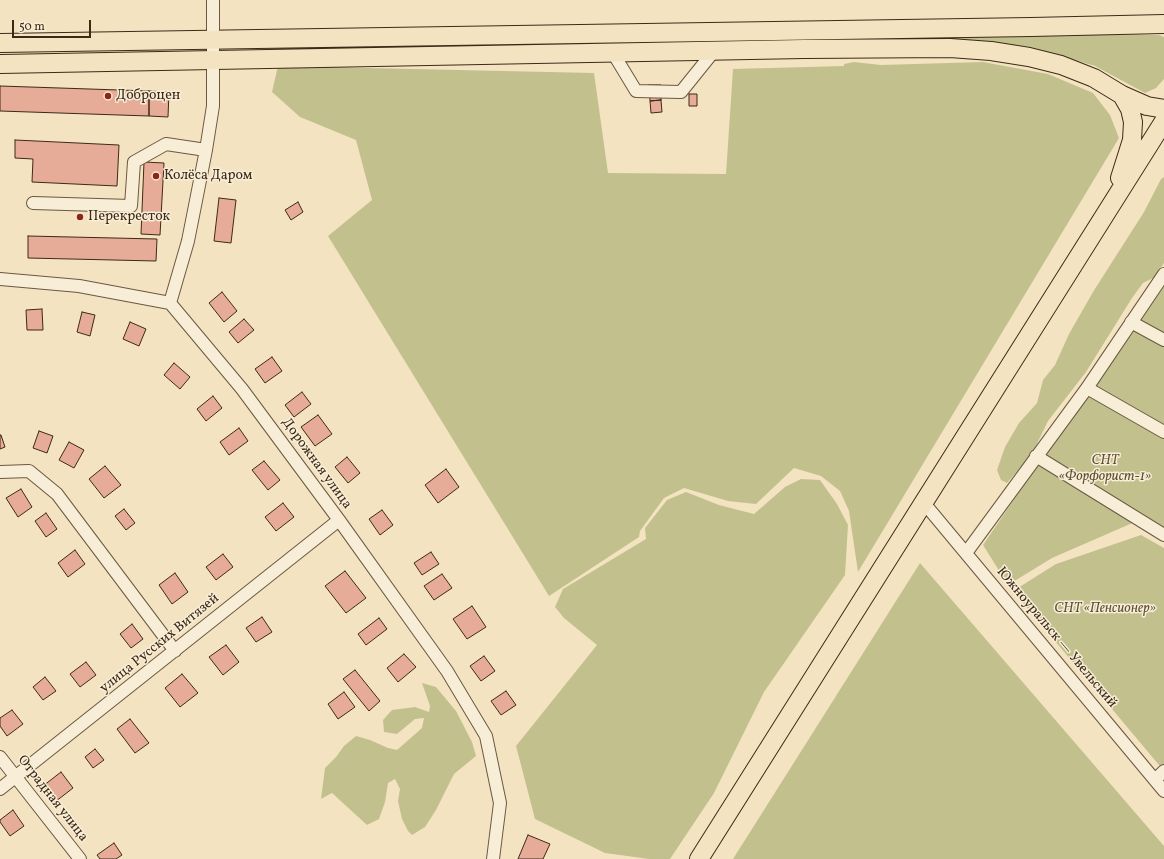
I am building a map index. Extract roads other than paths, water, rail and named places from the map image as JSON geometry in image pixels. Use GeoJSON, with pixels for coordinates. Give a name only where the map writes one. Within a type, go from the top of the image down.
{"type":"FeatureCollection","features":[{"type":"Feature","properties":{"kind":"highway"},"geometry":{"type":"LineString","coordinates":[[0,43],[1031,28],[1164,24]]}},
{"type":"Feature","properties":{"kind":"highway"},"geometry":{"type":"LineString","coordinates":[[0,64],[950,48],[991,51],[1029,57],[1061,65],[1094,78],[1122,95],[1147,106],[1164,109]]}},
{"type":"Feature","properties":{"kind":"highway"},"geometry":{"type":"LineString","coordinates":[[1107,212],[1126,163],[1132,140],[1133,122],[1130,109],[1122,95]]}},
{"type":"Feature","properties":{"kind":"highway"},"geometry":{"type":"LineString","coordinates":[[699,859],[1164,121]]}},
{"type":"Feature","properties":{"kind":"street"},"geometry":{"type":"LineString","coordinates":[[0,279],[79,286],[170,303],[188,241],[213,106],[213,0]]}},
{"type":"Feature","properties":{"kind":"street"},"geometry":{"type":"LineString","coordinates":[[613,53],[636,91],[681,92],[714,51]]}},
{"type":"Feature","properties":{"kind":"street"},"geometry":{"type":"LineString","coordinates":[[33,203],[131,206],[134,162],[166,144],[206,150]]}},
{"type":"Feature","properties":{"kind":"street"},"geometry":{"type":"LineString","coordinates":[[966,554],[1087,388],[1164,274]]}},
{"type":"Feature","properties":{"kind":"street","name":"Дорожная улица"},"geometry":{"type":"LineString","coordinates":[[170,303],[242,388],[339,520],[447,672],[486,736],[500,803],[493,859]]}},
{"type":"Feature","properties":{"kind":"street"},"geometry":{"type":"LineString","coordinates":[[1131,322],[1164,340]]}},
{"type":"Feature","properties":{"kind":"street"},"geometry":{"type":"LineString","coordinates":[[1087,388],[1164,432]]}},
{"type":"Feature","properties":{"kind":"street"},"geometry":{"type":"LineString","coordinates":[[1036,456],[1164,535]]}},
{"type":"Feature","properties":{"kind":"street"},"geometry":{"type":"LineString","coordinates":[[0,464],[16,471]]}},
{"type":"Feature","properties":{"kind":"street"},"geometry":{"type":"LineString","coordinates":[[0,472],[29,471],[56,494],[175,651]]}},
{"type":"Feature","properties":{"kind":"street","name":"Южноуральск — Увельский"},"geometry":{"type":"LineString","coordinates":[[924,503],[1164,791]]}},
{"type":"Feature","properties":{"kind":"street","name":"улица Русских Витязей"},"geometry":{"type":"LineString","coordinates":[[0,789],[16,778],[339,520]]}},
{"type":"Feature","properties":{"kind":"street","name":"Отрадная улица"},"geometry":{"type":"LineString","coordinates":[[0,757],[80,859]]}},
{"type":"Feature","properties":{"kind":"street"},"geometry":{"type":"LineString","coordinates":[[1154,780],[1164,771]]}},
{"type":"Feature","properties":{"kind":"place","name":"Доброцен"},"geometry":{"type":"Point","coordinates":[108,96]}},
{"type":"Feature","properties":{"kind":"place","name":"Колёса Даром"},"geometry":{"type":"Point","coordinates":[156,176]}},
{"type":"Feature","properties":{"kind":"place","name":"Перекресток"},"geometry":{"type":"Point","coordinates":[80,217]}},
{"type":"Feature","properties":{"kind":"park label","name":"СНТ «Форфорист-1»"},"geometry":{"type":"Point","coordinates":[1105,470]}},
{"type":"Feature","properties":{"kind":"park label","name":"СНТ «Пенсионер»"},"geometry":{"type":"Point","coordinates":[1105,609]}}]}
